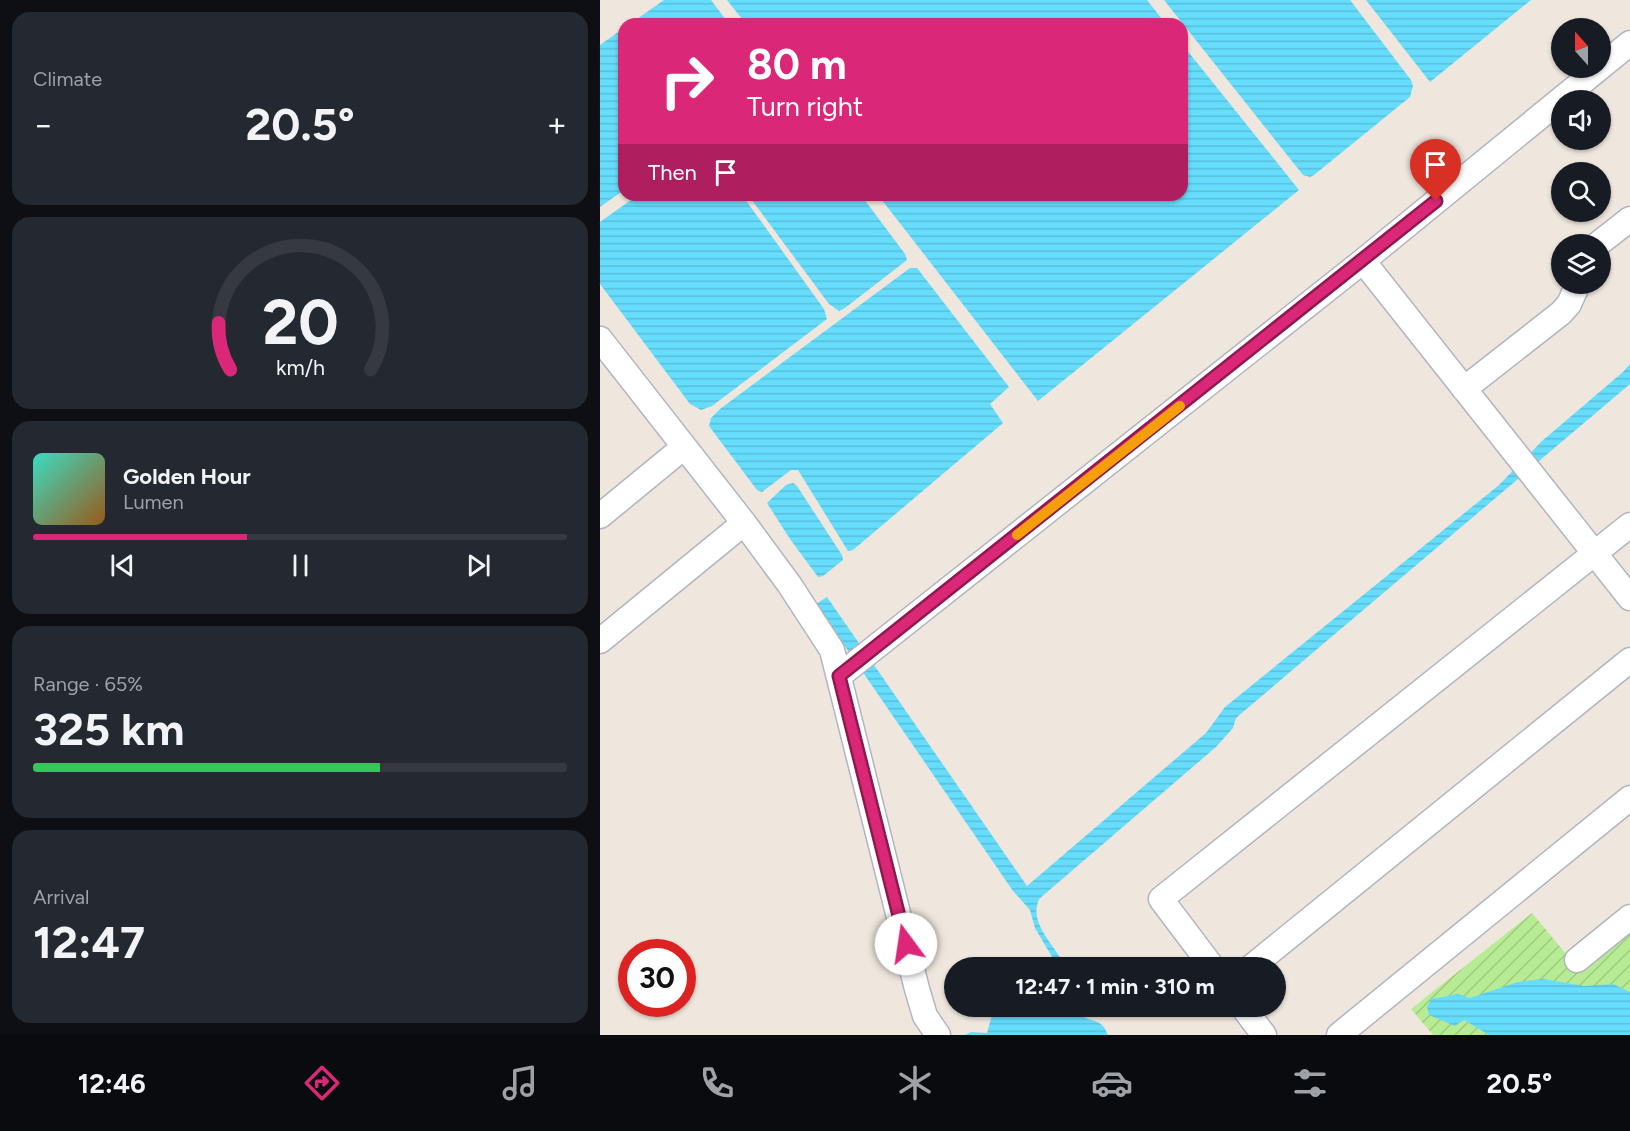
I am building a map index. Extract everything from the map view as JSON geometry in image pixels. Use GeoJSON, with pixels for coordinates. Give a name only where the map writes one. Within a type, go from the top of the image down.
{"type":"FeatureCollection","features":[{"type":"Feature","properties":{"kind":"street"},"geometry":{"type":"LineString","coordinates":[[839,676],[1364,261],[1630,44]]}},
{"type":"Feature","properties":{"kind":"street"},"geometry":{"type":"LineString","coordinates":[[1611,234],[1630,219]]}},
{"type":"Feature","properties":{"kind":"street"},"geometry":{"type":"LineString","coordinates":[[1364,261],[1630,598]]}},
{"type":"Feature","properties":{"kind":"street"},"geometry":{"type":"LineString","coordinates":[[1464,388],[1561,313],[1574,294]]}},
{"type":"Feature","properties":{"kind":"street"},"geometry":{"type":"LineString","coordinates":[[600,339],[744,523],[789,584],[832,650],[917,988],[926,1016],[938,1035]]}},
{"type":"Feature","properties":{"kind":"street"},"geometry":{"type":"LineString","coordinates":[[600,516],[684,447]]}},
{"type":"Feature","properties":{"kind":"street"},"geometry":{"type":"LineString","coordinates":[[600,641],[744,523]]}},
{"type":"Feature","properties":{"kind":"street"},"geometry":{"type":"LineString","coordinates":[[1205,957],[1161,899],[1630,525]]}},
{"type":"Feature","properties":{"kind":"street"},"geometry":{"type":"LineString","coordinates":[[1264,957],[1630,660]]}},
{"type":"Feature","properties":{"kind":"street"},"geometry":{"type":"LineString","coordinates":[[1339,1035],[1630,798]]}},
{"type":"Feature","properties":{"kind":"street"},"geometry":{"type":"LineString","coordinates":[[1577,960],[1630,917]]}},
{"type":"Feature","properties":{"kind":"street"},"geometry":{"type":"LineString","coordinates":[[1250,1017],[1264,1035]]}},
{"type":"Feature","properties":{"kind":"green space"},"geometry":{"type":"Polygon","coordinates":[[[1532,913],[1577,967],[1630,924],[1630,1035],[1433,1035],[1411,1009],[1532,913]]]}},
{"type":"Feature","properties":{"kind":"water"},"geometry":{"type":"Polygon","coordinates":[[[664,0],[711,0],[724,18],[638,18],[664,0]]]}},
{"type":"Feature","properties":{"kind":"water"},"geometry":{"type":"Polygon","coordinates":[[[727,0],[1147,0],[1161,18],[741,18],[727,0]]]}},
{"type":"Feature","properties":{"kind":"water"},"geometry":{"type":"Polygon","coordinates":[[[1164,0],[1350,0],[1411,80],[1413,86],[1410,97],[1314,175],[1310,177],[1303,175],[1188,30],[1188,18],[1178,18],[1164,0]]]}},
{"type":"Feature","properties":{"kind":"water"},"geometry":{"type":"Polygon","coordinates":[[[1366,0],[1531,0],[1430,82],[1366,0]]]}},
{"type":"Feature","properties":{"kind":"water"},"geometry":{"type":"Polygon","coordinates":[[[618,32],[618,194],[600,207],[600,45],[618,32]]]}},
{"type":"Feature","properties":{"kind":"water"},"geometry":{"type":"Polygon","coordinates":[[[1188,51],[1299,190],[1038,401],[883,201],[1188,201],[1188,51]]]}},
{"type":"Feature","properties":{"kind":"water"},"geometry":{"type":"Polygon","coordinates":[[[630,201],[746,201],[824,309],[827,319],[712,406],[701,410],[690,404],[600,284],[600,222],[630,201]]]}},
{"type":"Feature","properties":{"kind":"water"},"geometry":{"type":"Polygon","coordinates":[[[752,201],[865,201],[905,254],[907,260],[845,308],[839,311],[829,304],[752,201]]]}},
{"type":"Feature","properties":{"kind":"water"},"geometry":{"type":"Polygon","coordinates":[[[910,268],[917,268],[1009,387],[990,404],[1003,423],[853,550],[848,551],[798,470],[791,470],[762,492],[757,490],[709,426],[711,418],[720,409],[910,268]]]}},
{"type":"Feature","properties":{"kind":"water"},"geometry":{"type":"Polygon","coordinates":[[[1630,364],[1630,384],[1236,718],[1233,728],[1216,747],[1039,899],[1037,918],[1060,957],[1052,957],[1035,928],[1030,910],[1013,891],[816,604],[827,597],[1027,886],[1206,733],[1225,707],[1499,485],[1542,441],[1630,364]]]}},
{"type":"Feature","properties":{"kind":"water"},"geometry":{"type":"Polygon","coordinates":[[[793,483],[842,555],[843,560],[823,576],[818,577],[767,503],[786,485],[793,483]]]}},
{"type":"Feature","properties":{"kind":"water"},"geometry":{"type":"Polygon","coordinates":[[[1543,979],[1584,986],[1613,984],[1630,992],[1630,1035],[1489,1035],[1464,1020],[1455,1026],[1429,1015],[1427,1007],[1431,999],[1458,994],[1470,998],[1518,982],[1543,979]]]}},
{"type":"Feature","properties":{"kind":"water"},"geometry":{"type":"Polygon","coordinates":[[[991,1017],[1084,1017],[1101,1024],[1108,1035],[965,1035],[971,1032],[987,1033],[991,1017]]]}},
{"type":"Feature","properties":{"kind":"slow traffic"},"geometry":{"type":"LineString","coordinates":[[1017,535],[1180,406]]}},
{"type":"Feature","properties":{"kind":"route"},"geometry":{"type":"LineString","coordinates":[[906,944],[839,676],[1364,261],[1436,201]]}}]}
